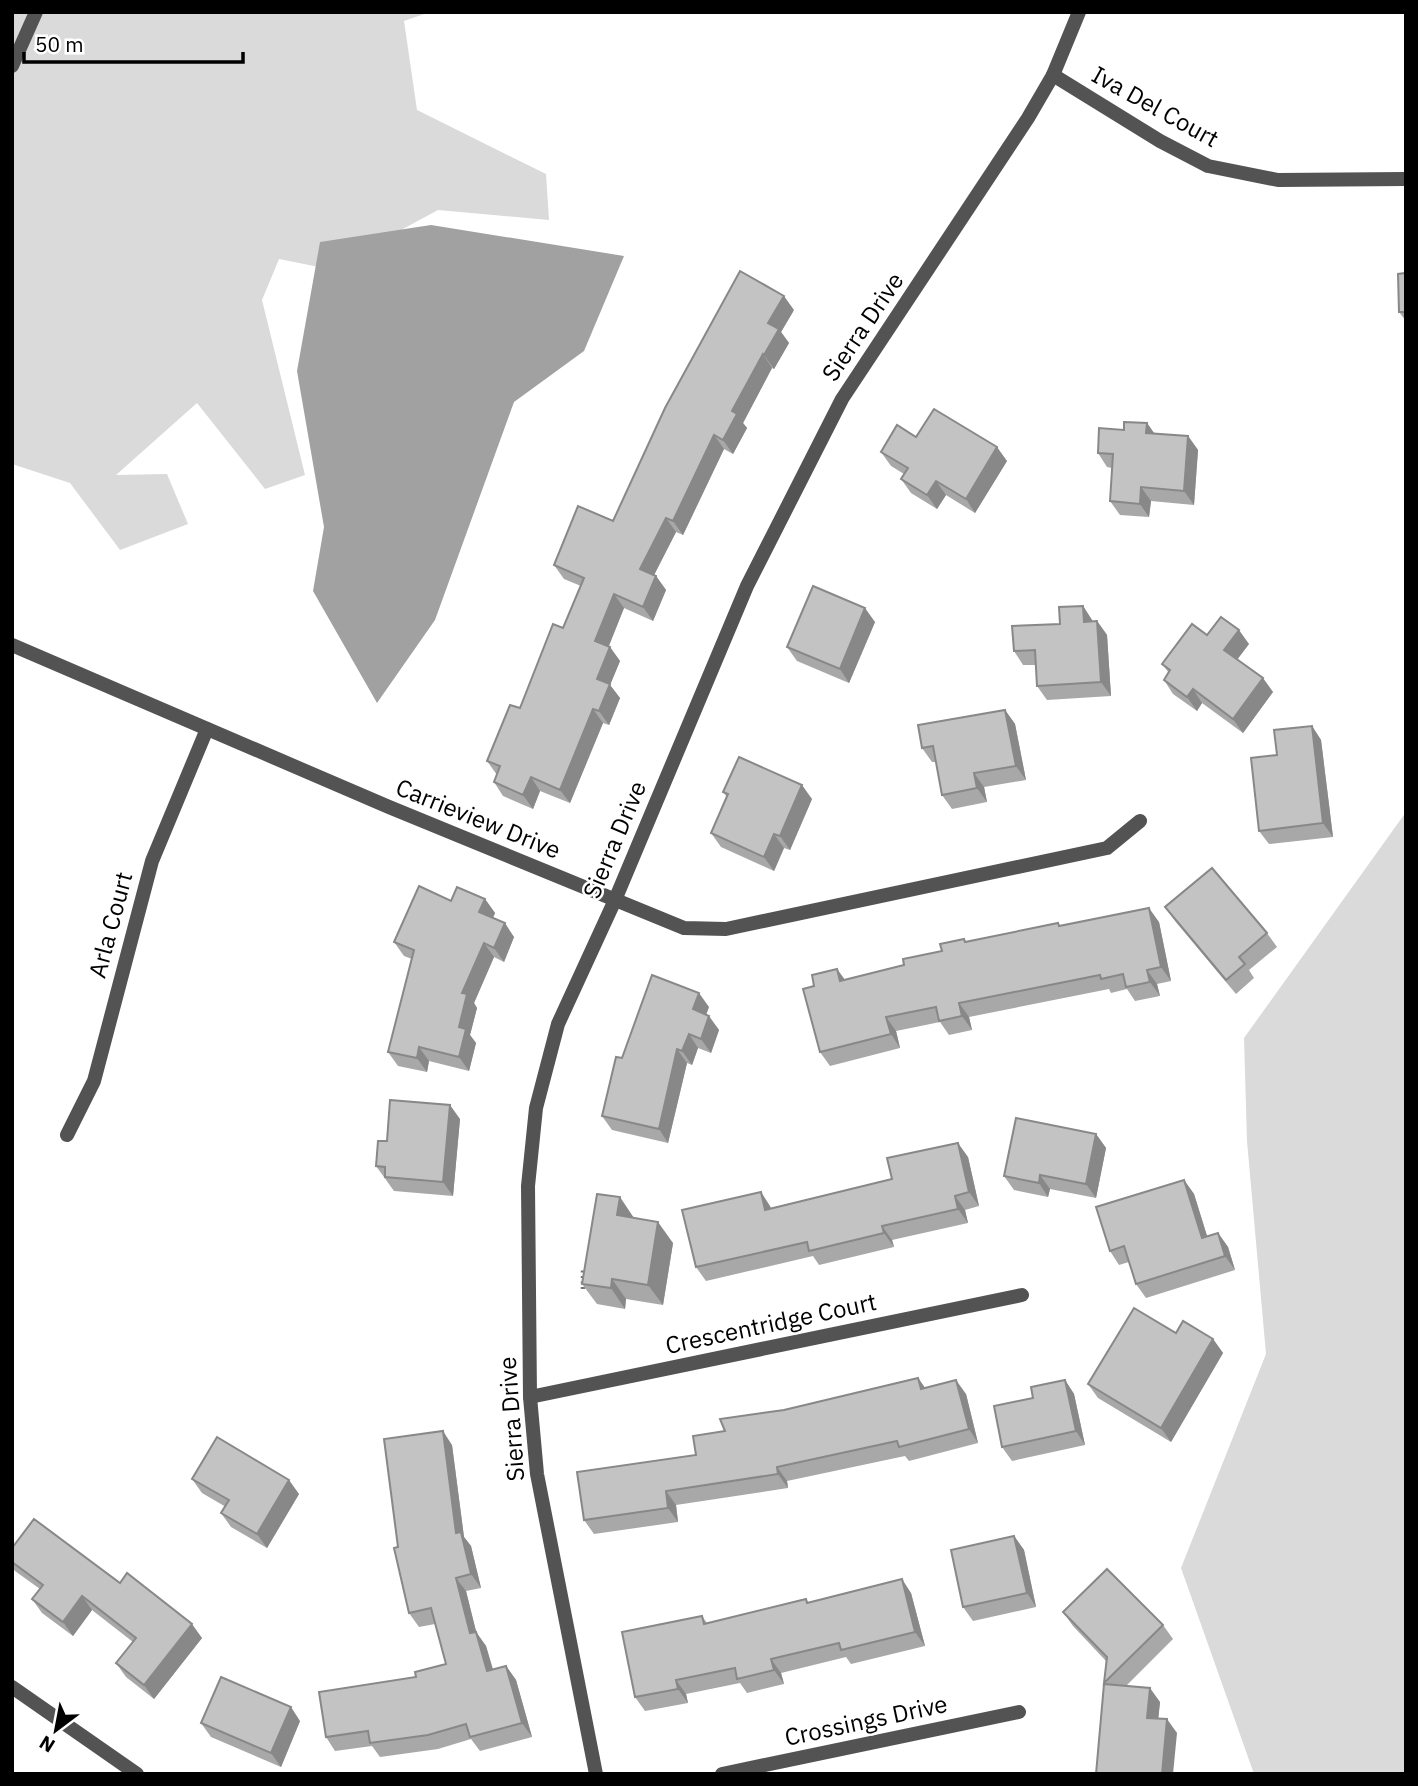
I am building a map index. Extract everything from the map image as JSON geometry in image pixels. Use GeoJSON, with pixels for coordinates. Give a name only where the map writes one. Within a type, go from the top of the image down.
{"type":"FeatureCollection","features":[{"type":"Feature","properties":{"kind":"street"},"geometry":{"type":"LineString","coordinates":[[12,66],[36,12]]}},
{"type":"Feature","properties":{"kind":"street","name":"Sierra Drive"},"geometry":{"type":"LineString","coordinates":[[596,1774],[537,1474],[530,1398],[528,1186],[536,1108],[558,1024],[615,900],[747,586],[825,431],[842,400],[1020,130],[1053,75],[1079,12]]}},
{"type":"Feature","properties":{"kind":"street","name":"Iva Del Court"},"geometry":{"type":"LineString","coordinates":[[1053,75],[1160,141],[1208,166],[1278,180],[1406,179]]}},
{"type":"Feature","properties":{"kind":"street","name":"Carrieview Drive"},"geometry":{"type":"LineString","coordinates":[[12,645],[684,928],[726,929],[1107,848],[1140,821]]}},
{"type":"Feature","properties":{"kind":"street","name":"Arla Court"},"geometry":{"type":"LineString","coordinates":[[67,1135],[94,1081],[152,861],[207,729]]}},
{"type":"Feature","properties":{"kind":"street","name":"Crescentridge Court"},"geometry":{"type":"LineString","coordinates":[[530,1398],[1022,1295]]}},
{"type":"Feature","properties":{"kind":"street"},"geometry":{"type":"LineString","coordinates":[[12,1687],[137,1774]]}},
{"type":"Feature","properties":{"kind":"street","name":"Crossings Drive"},"geometry":{"type":"LineString","coordinates":[[722,1774],[1019,1712]]}},
{"type":"Feature","properties":{"kind":"path"},"geometry":{"type":"LineString","coordinates":[[583,1268],[583,1289]]}},
{"type":"Feature","properties":{"kind":"shaded area"},"geometry":{"type":"Polygon","coordinates":[[[12,12],[430,12],[404,21],[417,110],[546,174],[549,220],[438,210],[329,269],[279,259],[262,300],[305,475],[265,489],[197,403],[116,475],[167,474],[188,524],[120,550],[70,483],[12,464],[12,12]]]}},
{"type":"Feature","properties":{"kind":"shaded area"},"geometry":{"type":"Polygon","coordinates":[[[431,225],[624,256],[584,351],[514,402],[435,620],[377,703],[313,591],[324,527],[297,371],[320,242],[431,225]]]}},
{"type":"Feature","properties":{"kind":"shaded area"},"geometry":{"type":"Polygon","coordinates":[[[1406,812],[1406,1774],[1254,1774],[1181,1568],[1266,1354],[1247,1141],[1244,1038],[1406,812]]]}},
{"type":"Feature","properties":{"kind":"building"},"geometry":{"type":"Polygon","coordinates":[[[740,271],[784,296],[768,323],[779,329],[732,411],[737,414],[723,440],[714,435],[673,521],[666,518],[640,569],[656,576],[643,607],[614,594],[595,641],[610,647],[597,679],[610,684],[599,711],[593,709],[560,790],[531,777],[523,795],[494,782],[500,766],[487,761],[510,705],[520,708],[553,624],[563,628],[584,578],[554,565],[578,506],[613,521],[665,408],[740,271]]]}},
{"type":"Feature","properties":{"kind":"building"},"geometry":{"type":"Polygon","coordinates":[[[1406,273],[1406,312],[1399,312],[1398,274],[1406,273]]]}},
{"type":"Feature","properties":{"kind":"building"},"geometry":{"type":"Polygon","coordinates":[[[934,409],[997,447],[966,499],[936,481],[927,495],[901,479],[908,468],[881,452],[897,425],[916,437],[934,409]]]}},
{"type":"Feature","properties":{"kind":"building"},"geometry":{"type":"Polygon","coordinates":[[[1124,422],[1147,423],[1146,433],[1188,436],[1184,491],[1141,487],[1140,504],[1110,501],[1113,454],[1098,453],[1099,428],[1124,430],[1124,422]]]}},
{"type":"Feature","properties":{"kind":"building"},"geometry":{"type":"Polygon","coordinates":[[[813,586],[865,608],[840,669],[787,647],[813,586]]]}},
{"type":"Feature","properties":{"kind":"building"},"geometry":{"type":"Polygon","coordinates":[[[1083,606],[1084,622],[1097,621],[1101,682],[1037,686],[1035,650],[1014,651],[1012,626],[1060,624],[1059,607],[1083,606]]]}},
{"type":"Feature","properties":{"kind":"building"},"geometry":{"type":"Polygon","coordinates":[[[1221,617],[1239,630],[1224,650],[1263,678],[1233,719],[1193,689],[1187,697],[1164,680],[1170,670],[1162,664],[1192,624],[1207,635],[1221,617]]]}},
{"type":"Feature","properties":{"kind":"building"},"geometry":{"type":"Polygon","coordinates":[[[1005,710],[1016,766],[974,773],[977,788],[942,795],[933,746],[922,748],[918,725],[1005,710]]]}},
{"type":"Feature","properties":{"kind":"building"},"geometry":{"type":"Polygon","coordinates":[[[1312,726],[1323,823],[1259,831],[1251,758],[1277,755],[1274,730],[1312,726]]]}},
{"type":"Feature","properties":{"kind":"building"},"geometry":{"type":"Polygon","coordinates":[[[739,757],[802,785],[780,836],[774,834],[764,857],[711,833],[728,794],[723,792],[739,757]]]}},
{"type":"Feature","properties":{"kind":"building"},"geometry":{"type":"Polygon","coordinates":[[[1212,868],[1267,933],[1239,957],[1245,964],[1226,980],[1165,907],[1212,868]]]}},
{"type":"Feature","properties":{"kind":"building"},"geometry":{"type":"Polygon","coordinates":[[[419,886],[451,901],[457,887],[485,899],[479,912],[505,923],[494,948],[484,943],[462,993],[467,994],[459,1027],[466,1029],[459,1057],[419,1047],[417,1058],[388,1052],[414,950],[394,942],[419,886]]]}},
{"type":"Feature","properties":{"kind":"building"},"geometry":{"type":"Polygon","coordinates":[[[1149,908],[1161,967],[1147,970],[1150,982],[1126,987],[1123,974],[1101,979],[1100,975],[959,1003],[962,1016],[939,1021],[936,1007],[886,1017],[891,1034],[820,1052],[803,989],[814,986],[812,975],[837,969],[840,981],[904,965],[903,959],[942,951],[940,944],[964,939],[965,942],[1058,923],[1059,926],[1149,908]]]}},
{"type":"Feature","properties":{"kind":"building"},"geometry":{"type":"Polygon","coordinates":[[[652,975],[699,993],[693,1009],[709,1016],[701,1039],[689,1034],[682,1051],[677,1049],[659,1129],[602,1116],[616,1057],[622,1058],[652,975]]]}},
{"type":"Feature","properties":{"kind":"building"},"geometry":{"type":"Polygon","coordinates":[[[390,1100],[450,1105],[443,1182],[385,1177],[385,1167],[376,1166],[378,1141],[387,1141],[390,1100]]]}},
{"type":"Feature","properties":{"kind":"building"},"geometry":{"type":"Polygon","coordinates":[[[1016,1118],[1096,1134],[1086,1184],[1040,1175],[1039,1183],[1004,1176],[1016,1118]]]}},
{"type":"Feature","properties":{"kind":"building"},"geometry":{"type":"Polygon","coordinates":[[[958,1143],[969,1192],[955,1196],[958,1209],[882,1226],[884,1233],[809,1251],[807,1242],[696,1267],[682,1210],[761,1192],[765,1210],[892,1179],[887,1158],[958,1143]]]}},
{"type":"Feature","properties":{"kind":"building"},"geometry":{"type":"Polygon","coordinates":[[[1184,1180],[1202,1238],[1218,1233],[1225,1256],[1136,1284],[1124,1246],[1110,1251],[1096,1207],[1184,1180]]]}},
{"type":"Feature","properties":{"kind":"building"},"geometry":{"type":"Polygon","coordinates":[[[597,1194],[620,1197],[617,1215],[658,1222],[648,1285],[612,1279],[611,1288],[582,1284],[597,1194]]]}},
{"type":"Feature","properties":{"kind":"building"},"geometry":{"type":"Polygon","coordinates":[[[1134,1308],[1176,1333],[1183,1321],[1213,1339],[1161,1428],[1088,1384],[1134,1308]]]}},
{"type":"Feature","properties":{"kind":"building"},"geometry":{"type":"Polygon","coordinates":[[[918,1378],[921,1389],[956,1380],[969,1429],[899,1447],[897,1441],[777,1467],[778,1474],[666,1491],[668,1508],[584,1520],[577,1472],[696,1455],[693,1436],[725,1431],[720,1419],[784,1410],[918,1378]]]}},
{"type":"Feature","properties":{"kind":"building"},"geometry":{"type":"Polygon","coordinates":[[[1065,1380],[1076,1431],[1002,1447],[994,1406],[1033,1398],[1031,1387],[1065,1380]]]}},
{"type":"Feature","properties":{"kind":"building"},"geometry":{"type":"Polygon","coordinates":[[[443,1431],[456,1533],[461,1532],[471,1574],[456,1578],[470,1633],[476,1632],[487,1671],[506,1666],[522,1723],[470,1737],[466,1724],[428,1735],[370,1743],[368,1731],[326,1737],[319,1692],[416,1677],[415,1672],[446,1664],[431,1608],[409,1613],[394,1548],[398,1547],[384,1439],[443,1431]]]}},
{"type":"Feature","properties":{"kind":"building"},"geometry":{"type":"Polygon","coordinates":[[[217,1437],[289,1480],[257,1534],[221,1513],[229,1500],[192,1479],[217,1437]]]}},
{"type":"Feature","properties":{"kind":"building"},"geometry":{"type":"Polygon","coordinates":[[[34,1519],[120,1583],[127,1573],[192,1624],[144,1685],[116,1663],[136,1638],[82,1596],[63,1622],[32,1599],[43,1585],[12,1562],[12,1548],[34,1519]]]}},
{"type":"Feature","properties":{"kind":"building"},"geometry":{"type":"Polygon","coordinates":[[[1014,1536],[1027,1593],[963,1607],[951,1550],[1014,1536]]]}},
{"type":"Feature","properties":{"kind":"building"},"geometry":{"type":"Polygon","coordinates":[[[1107,1569],[1163,1625],[1104,1683],[1107,1657],[1063,1612],[1107,1569]]]}},
{"type":"Feature","properties":{"kind":"building"},"geometry":{"type":"Polygon","coordinates":[[[902,1579],[915,1632],[841,1650],[839,1643],[771,1659],[774,1670],[737,1679],[735,1668],[676,1680],[678,1689],[635,1697],[622,1632],[702,1616],[704,1624],[806,1599],[807,1603],[902,1579]]]}},
{"type":"Feature","properties":{"kind":"building"},"geometry":{"type":"Polygon","coordinates":[[[221,1677],[291,1707],[271,1753],[201,1723],[221,1677]]]}},
{"type":"Feature","properties":{"kind":"building"},"geometry":{"type":"Polygon","coordinates":[[[1104,1684],[1150,1688],[1147,1718],[1167,1719],[1162,1774],[1096,1774],[1104,1684]]]}}]}
